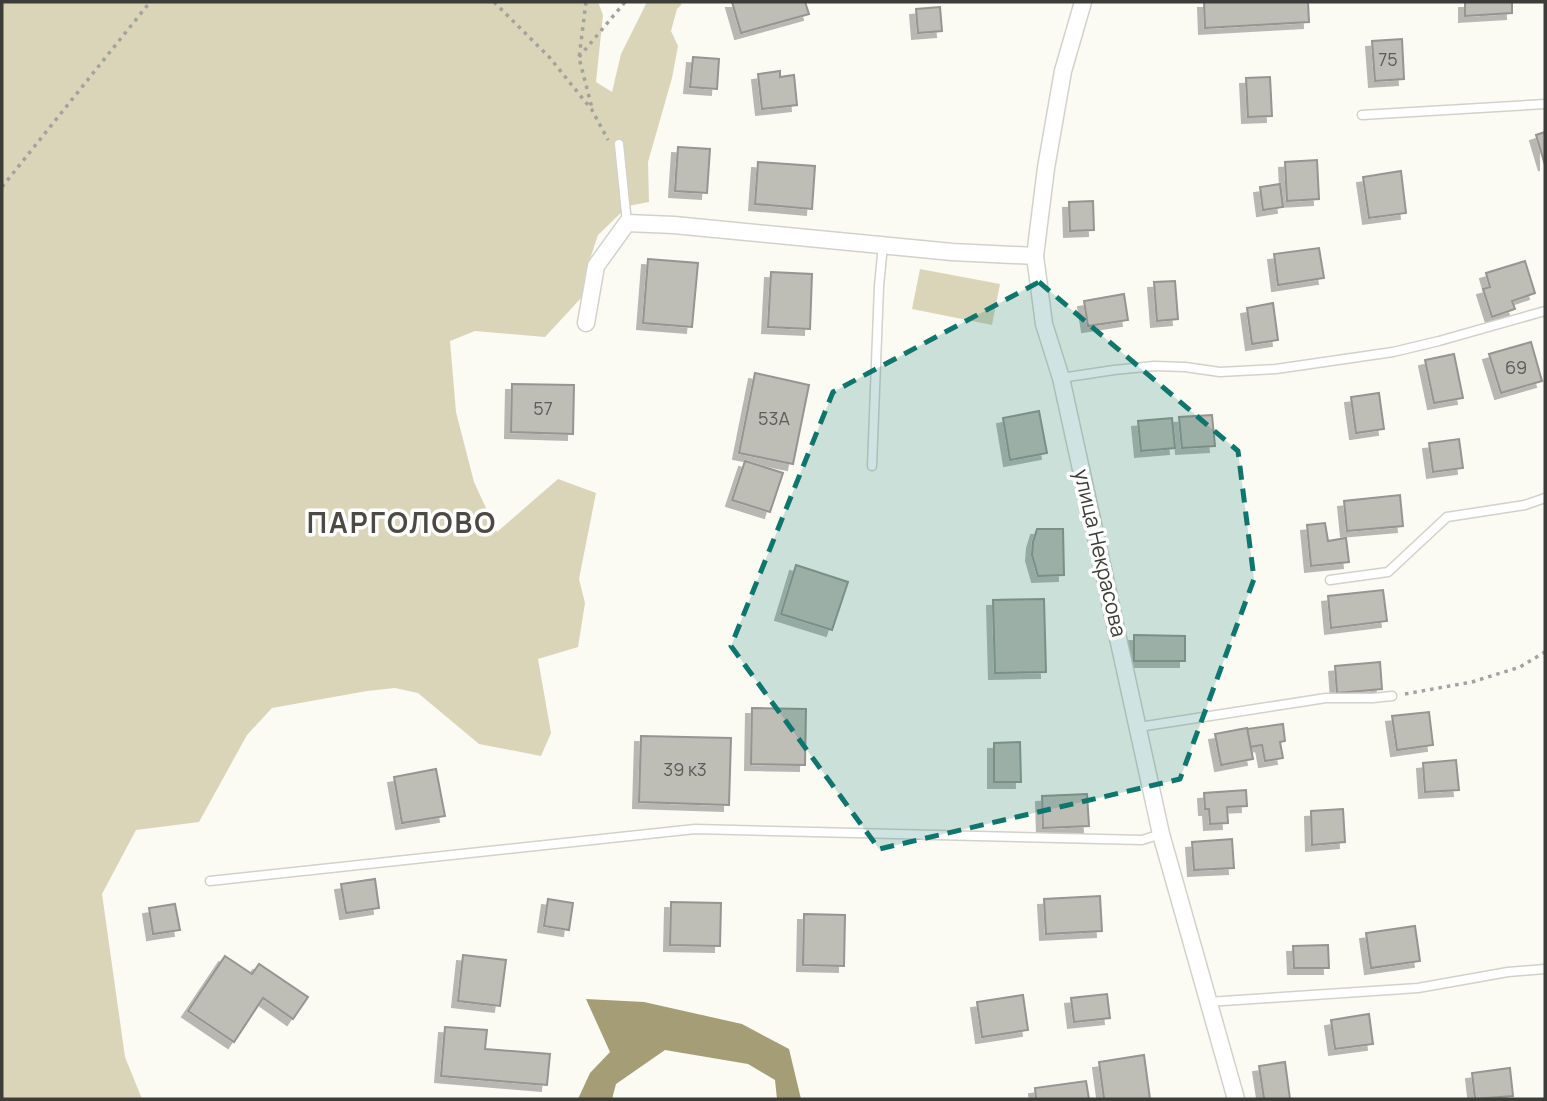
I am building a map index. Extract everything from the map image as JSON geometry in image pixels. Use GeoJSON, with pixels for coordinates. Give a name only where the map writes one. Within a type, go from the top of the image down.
{"type":"FeatureCollection","features":[{"type":"Feature","properties":{"kind":"street","name":"улица Некрасова"},"geometry":{"type":"LineString","coordinates":[[1083,2],[1063,71],[1046,168],[1035,256],[1044,324],[1061,378],[1161,834],[1236,1099]]}},
{"type":"Feature","properties":{"kind":"street"},"geometry":{"type":"LineString","coordinates":[[586,323],[596,266],[627,223],[674,225],[952,252],[1035,256]]}},
{"type":"Feature","properties":{"kind":"lane"},"geometry":{"type":"LineString","coordinates":[[1362,115],[1545,104]]}},
{"type":"Feature","properties":{"kind":"lane"},"geometry":{"type":"LineString","coordinates":[[619,144],[627,223]]}},
{"type":"Feature","properties":{"kind":"lane"},"geometry":{"type":"LineString","coordinates":[[872,467],[883,245]]}},
{"type":"Feature","properties":{"kind":"lane"},"geometry":{"type":"LineString","coordinates":[[1061,378],[1154,366],[1220,372],[1276,369],[1393,352],[1545,311]]}},
{"type":"Feature","properties":{"kind":"lane"},"geometry":{"type":"LineString","coordinates":[[1331,580],[1388,572],[1447,517],[1525,505],[1545,498]]}},
{"type":"Feature","properties":{"kind":"lane"},"geometry":{"type":"LineString","coordinates":[[1139,727],[1326,698],[1392,696]]}},
{"type":"Feature","properties":{"kind":"lane"},"geometry":{"type":"LineString","coordinates":[[210,881],[695,829],[1142,840],[1161,834]]}},
{"type":"Feature","properties":{"kind":"lane"},"geometry":{"type":"LineString","coordinates":[[1208,1002],[1418,988],[1508,972],[1545,969]]}},
{"type":"Feature","properties":{"kind":"path"},"geometry":{"type":"LineString","coordinates":[[2,187],[150,2]]}},
{"type":"Feature","properties":{"kind":"path"},"geometry":{"type":"LineString","coordinates":[[494,2],[550,58],[592,110],[579,58],[586,2]]}},
{"type":"Feature","properties":{"kind":"path"},"geometry":{"type":"LineString","coordinates":[[579,58],[625,2]]}},
{"type":"Feature","properties":{"kind":"path"},"geometry":{"type":"LineString","coordinates":[[1392,696],[1472,682],[1520,667],[1545,652]]}},
{"type":"Feature","properties":{"kind":"highlighted area"},"geometry":{"type":"Polygon","coordinates":[[[1039,282],[1238,451],[1254,579],[1180,779],[879,849],[731,646],[833,392],[1039,282]]]}},
{"type":"Feature","properties":{"kind":"shaded area"},"geometry":{"type":"Polygon","coordinates":[[[2,2],[598,2],[603,15],[596,82],[612,92],[621,54],[647,2],[682,4],[677,9],[671,31],[678,46],[672,78],[648,162],[649,202],[628,206],[598,235],[585,274],[582,297],[545,337],[475,331],[450,341],[456,412],[474,482],[497,532],[558,479],[596,493],[579,579],[585,603],[578,647],[538,659],[551,733],[541,756],[479,744],[418,693],[395,688],[272,708],[247,735],[199,822],[136,830],[102,894],[125,1057],[142,1099],[2,1099],[2,2]]]}},
{"type":"Feature","properties":{"kind":"shaded area"},"geometry":{"type":"Polygon","coordinates":[[[920,269],[1000,284],[992,325],[912,309],[920,269]]]}},
{"type":"Feature","properties":{"kind":"shaded area"},"geometry":{"type":"Polygon","coordinates":[[[586,999],[644,1002],[742,1024],[789,1049],[801,1099],[777,1099],[775,1080],[748,1064],[665,1050],[616,1084],[612,1099],[578,1099],[590,1073],[610,1052],[586,999]]]}},
{"type":"Feature","properties":{"kind":"building"},"geometry":{"type":"Polygon","coordinates":[[[732,2],[805,2],[809,14],[741,33],[732,2]]]}},
{"type":"Feature","properties":{"kind":"building"},"geometry":{"type":"Polygon","coordinates":[[[1204,2],[1308,2],[1309,22],[1205,28],[1204,2]]]}},
{"type":"Feature","properties":{"kind":"building"},"geometry":{"type":"Polygon","coordinates":[[[1465,2],[1512,2],[1512,13],[1465,16],[1465,2]]]}},
{"type":"Feature","properties":{"kind":"building"},"geometry":{"type":"Polygon","coordinates":[[[940,7],[942,31],[918,33],[916,9],[940,7]]]}},
{"type":"Feature","properties":{"kind":"building"},"geometry":{"type":"Polygon","coordinates":[[[1402,39],[1404,79],[1375,81],[1372,41],[1402,39]]]}},
{"type":"Feature","properties":{"kind":"building"},"geometry":{"type":"Polygon","coordinates":[[[693,57],[719,59],[717,89],[690,87],[693,57]]]}},
{"type":"Feature","properties":{"kind":"building"},"geometry":{"type":"Polygon","coordinates":[[[780,71],[780,77],[794,75],[797,105],[762,109],[758,74],[780,71]]]}},
{"type":"Feature","properties":{"kind":"building"},"geometry":{"type":"Polygon","coordinates":[[[1270,77],[1272,116],[1248,117],[1246,78],[1270,77]]]}},
{"type":"Feature","properties":{"kind":"building"},"geometry":{"type":"Polygon","coordinates":[[[1545,132],[1545,165],[1536,135],[1545,132]]]}},
{"type":"Feature","properties":{"kind":"building"},"geometry":{"type":"Polygon","coordinates":[[[678,147],[710,149],[707,193],[675,191],[678,147]]]}},
{"type":"Feature","properties":{"kind":"building"},"geometry":{"type":"Polygon","coordinates":[[[1317,160],[1319,199],[1287,201],[1285,162],[1317,160]]]}},
{"type":"Feature","properties":{"kind":"building"},"geometry":{"type":"Polygon","coordinates":[[[758,162],[815,166],[812,209],[755,204],[758,162]]]}},
{"type":"Feature","properties":{"kind":"building"},"geometry":{"type":"Polygon","coordinates":[[[1401,171],[1406,213],[1369,218],[1363,177],[1401,171]]]}},
{"type":"Feature","properties":{"kind":"building"},"geometry":{"type":"Polygon","coordinates":[[[1280,184],[1283,207],[1263,210],[1260,187],[1280,184]]]}},
{"type":"Feature","properties":{"kind":"building"},"geometry":{"type":"Polygon","coordinates":[[[1093,201],[1094,230],[1070,231],[1069,202],[1093,201]]]}},
{"type":"Feature","properties":{"kind":"building"},"geometry":{"type":"Polygon","coordinates":[[[1319,248],[1324,278],[1278,285],[1274,254],[1319,248]]]}},
{"type":"Feature","properties":{"kind":"building"},"geometry":{"type":"Polygon","coordinates":[[[648,259],[698,263],[692,327],[643,323],[648,259]]]}},
{"type":"Feature","properties":{"kind":"building"},"geometry":{"type":"Polygon","coordinates":[[[1525,261],[1535,293],[1512,301],[1515,309],[1492,317],[1483,289],[1490,287],[1486,273],[1525,261]]]}},
{"type":"Feature","properties":{"kind":"building"},"geometry":{"type":"Polygon","coordinates":[[[771,272],[812,274],[810,329],[768,327],[771,272]]]}},
{"type":"Feature","properties":{"kind":"building"},"geometry":{"type":"Polygon","coordinates":[[[1175,281],[1178,319],[1157,321],[1154,282],[1175,281]]]}},
{"type":"Feature","properties":{"kind":"building"},"geometry":{"type":"Polygon","coordinates":[[[1124,294],[1128,320],[1088,326],[1084,301],[1124,294]]]}},
{"type":"Feature","properties":{"kind":"building"},"geometry":{"type":"Polygon","coordinates":[[[1273,303],[1278,340],[1252,344],[1247,308],[1273,303]]]}},
{"type":"Feature","properties":{"kind":"building"},"geometry":{"type":"Polygon","coordinates":[[[1531,342],[1542,381],[1501,393],[1489,354],[1531,342]]]}},
{"type":"Feature","properties":{"kind":"building"},"geometry":{"type":"Polygon","coordinates":[[[1454,354],[1463,398],[1434,403],[1425,360],[1454,354]]]}},
{"type":"Feature","properties":{"kind":"building"},"geometry":{"type":"Polygon","coordinates":[[[755,373],[809,385],[793,464],[739,453],[755,373]]]}},
{"type":"Feature","properties":{"kind":"building"},"geometry":{"type":"Polygon","coordinates":[[[512,384],[574,385],[573,434],[511,432],[512,384]]]}},
{"type":"Feature","properties":{"kind":"building"},"geometry":{"type":"Polygon","coordinates":[[[1379,393],[1384,429],[1356,433],[1351,397],[1379,393]]]}},
{"type":"Feature","properties":{"kind":"building"},"geometry":{"type":"Polygon","coordinates":[[[1039,411],[1047,453],[1010,460],[1003,418],[1039,411]]]}},
{"type":"Feature","properties":{"kind":"building"},"geometry":{"type":"Polygon","coordinates":[[[1212,415],[1215,446],[1182,448],[1179,417],[1212,415]]]}},
{"type":"Feature","properties":{"kind":"building"},"geometry":{"type":"Polygon","coordinates":[[[1172,418],[1175,448],[1141,451],[1138,421],[1172,418]]]}},
{"type":"Feature","properties":{"kind":"building"},"geometry":{"type":"Polygon","coordinates":[[[1459,439],[1463,468],[1433,472],[1429,443],[1459,439]]]}},
{"type":"Feature","properties":{"kind":"building"},"geometry":{"type":"Polygon","coordinates":[[[745,461],[783,473],[770,512],[732,500],[745,461]]]}},
{"type":"Feature","properties":{"kind":"building"},"geometry":{"type":"Polygon","coordinates":[[[1400,495],[1403,526],[1347,531],[1344,501],[1400,495]]]}},
{"type":"Feature","properties":{"kind":"building"},"geometry":{"type":"Polygon","coordinates":[[[1325,523],[1328,541],[1346,538],[1349,562],[1311,566],[1307,525],[1325,523]]]}},
{"type":"Feature","properties":{"kind":"building"},"geometry":{"type":"Polygon","coordinates":[[[1037,529],[1063,529],[1064,575],[1038,576],[1032,555],[1037,529]]]}},
{"type":"Feature","properties":{"kind":"building"},"geometry":{"type":"Polygon","coordinates":[[[796,565],[848,582],[832,630],[781,614],[796,565]]]}},
{"type":"Feature","properties":{"kind":"building"},"geometry":{"type":"Polygon","coordinates":[[[1383,590],[1387,621],[1331,628],[1328,596],[1383,590]]]}},
{"type":"Feature","properties":{"kind":"building"},"geometry":{"type":"Polygon","coordinates":[[[1044,599],[1046,672],[995,673],[993,600],[1044,599]]]}},
{"type":"Feature","properties":{"kind":"building"},"geometry":{"type":"Polygon","coordinates":[[[1134,635],[1185,636],[1185,661],[1134,661],[1134,635]]]}},
{"type":"Feature","properties":{"kind":"building"},"geometry":{"type":"Polygon","coordinates":[[[1380,662],[1382,689],[1337,693],[1335,666],[1380,662]]]}},
{"type":"Feature","properties":{"kind":"building"},"geometry":{"type":"Polygon","coordinates":[[[752,708],[806,709],[805,765],[751,764],[752,708]]]}},
{"type":"Feature","properties":{"kind":"building"},"geometry":{"type":"Polygon","coordinates":[[[1429,712],[1433,745],[1397,750],[1392,716],[1429,712]]]}},
{"type":"Feature","properties":{"kind":"building"},"geometry":{"type":"Polygon","coordinates":[[[1283,724],[1285,741],[1280,742],[1283,758],[1265,761],[1262,745],[1250,747],[1247,729],[1283,724]]]}},
{"type":"Feature","properties":{"kind":"building"},"geometry":{"type":"Polygon","coordinates":[[[1247,728],[1253,759],[1221,765],[1215,734],[1247,728]]]}},
{"type":"Feature","properties":{"kind":"building"},"geometry":{"type":"Polygon","coordinates":[[[641,736],[731,738],[729,805],[639,802],[641,736]]]}},
{"type":"Feature","properties":{"kind":"building"},"geometry":{"type":"Polygon","coordinates":[[[1020,742],[1021,782],[994,782],[994,743],[1020,742]]]}},
{"type":"Feature","properties":{"kind":"building"},"geometry":{"type":"Polygon","coordinates":[[[1456,760],[1459,790],[1425,792],[1423,763],[1456,760]]]}},
{"type":"Feature","properties":{"kind":"building"},"geometry":{"type":"Polygon","coordinates":[[[436,769],[445,816],[402,823],[394,777],[436,769]]]}},
{"type":"Feature","properties":{"kind":"building"},"geometry":{"type":"Polygon","coordinates":[[[1246,790],[1247,806],[1227,807],[1228,823],[1210,824],[1204,793],[1246,790]]]}},
{"type":"Feature","properties":{"kind":"building"},"geometry":{"type":"Polygon","coordinates":[[[1087,794],[1089,826],[1043,828],[1042,796],[1087,794]]]}},
{"type":"Feature","properties":{"kind":"building"},"geometry":{"type":"Polygon","coordinates":[[[1343,809],[1345,842],[1312,845],[1311,811],[1343,809]]]}},
{"type":"Feature","properties":{"kind":"building"},"geometry":{"type":"Polygon","coordinates":[[[1232,839],[1234,868],[1194,870],[1192,842],[1232,839]]]}},
{"type":"Feature","properties":{"kind":"building"},"geometry":{"type":"Polygon","coordinates":[[[375,879],[379,908],[346,913],[341,884],[375,879]]]}},
{"type":"Feature","properties":{"kind":"building"},"geometry":{"type":"Polygon","coordinates":[[[1100,896],[1102,931],[1046,934],[1044,899],[1100,896]]]}},
{"type":"Feature","properties":{"kind":"building"},"geometry":{"type":"Polygon","coordinates":[[[548,899],[573,903],[569,930],[544,926],[548,899]]]}},
{"type":"Feature","properties":{"kind":"building"},"geometry":{"type":"Polygon","coordinates":[[[671,902],[721,903],[720,946],[670,945],[671,902]]]}},
{"type":"Feature","properties":{"kind":"building"},"geometry":{"type":"Polygon","coordinates":[[[175,904],[180,930],[153,934],[149,908],[175,904]]]}},
{"type":"Feature","properties":{"kind":"building"},"geometry":{"type":"Polygon","coordinates":[[[804,914],[845,915],[844,966],[803,965],[804,914]]]}},
{"type":"Feature","properties":{"kind":"building"},"geometry":{"type":"Polygon","coordinates":[[[1415,926],[1420,961],[1371,968],[1366,933],[1415,926]]]}},
{"type":"Feature","properties":{"kind":"building"},"geometry":{"type":"Polygon","coordinates":[[[1328,945],[1329,968],[1294,968],[1293,946],[1328,945]]]}},
{"type":"Feature","properties":{"kind":"building"},"geometry":{"type":"Polygon","coordinates":[[[463,955],[506,960],[500,1006],[458,1001],[463,955]]]}},
{"type":"Feature","properties":{"kind":"building"},"geometry":{"type":"Polygon","coordinates":[[[225,956],[252,974],[259,964],[308,997],[293,1019],[263,998],[234,1042],[188,1011],[225,956]]]}},
{"type":"Feature","properties":{"kind":"building"},"geometry":{"type":"Polygon","coordinates":[[[1107,994],[1110,1018],[1074,1022],[1071,998],[1107,994]]]}},
{"type":"Feature","properties":{"kind":"building"},"geometry":{"type":"Polygon","coordinates":[[[1023,995],[1028,1030],[982,1037],[977,1002],[1023,995]]]}},
{"type":"Feature","properties":{"kind":"building"},"geometry":{"type":"Polygon","coordinates":[[[1369,1014],[1373,1044],[1335,1049],[1331,1020],[1369,1014]]]}},
{"type":"Feature","properties":{"kind":"building"},"geometry":{"type":"Polygon","coordinates":[[[445,1027],[487,1030],[485,1049],[550,1054],[547,1085],[441,1076],[445,1027]]]}},
{"type":"Feature","properties":{"kind":"building"},"geometry":{"type":"Polygon","coordinates":[[[1144,1055],[1150,1099],[1104,1099],[1099,1062],[1144,1055]]]}},
{"type":"Feature","properties":{"kind":"building"},"geometry":{"type":"Polygon","coordinates":[[[1285,1062],[1290,1099],[1264,1099],[1259,1066],[1285,1062]]]}},
{"type":"Feature","properties":{"kind":"building"},"geometry":{"type":"Polygon","coordinates":[[[1510,1068],[1513,1096],[1475,1099],[1472,1073],[1510,1068]]]}},
{"type":"Feature","properties":{"kind":"building"},"geometry":{"type":"Polygon","coordinates":[[[1086,1081],[1089,1099],[1036,1099],[1035,1088],[1086,1081]]]}},
{"type":"Feature","properties":{"kind":"district","name":"ПАРГОЛОВО"},"geometry":{"type":"Point","coordinates":[402,523]}}]}
